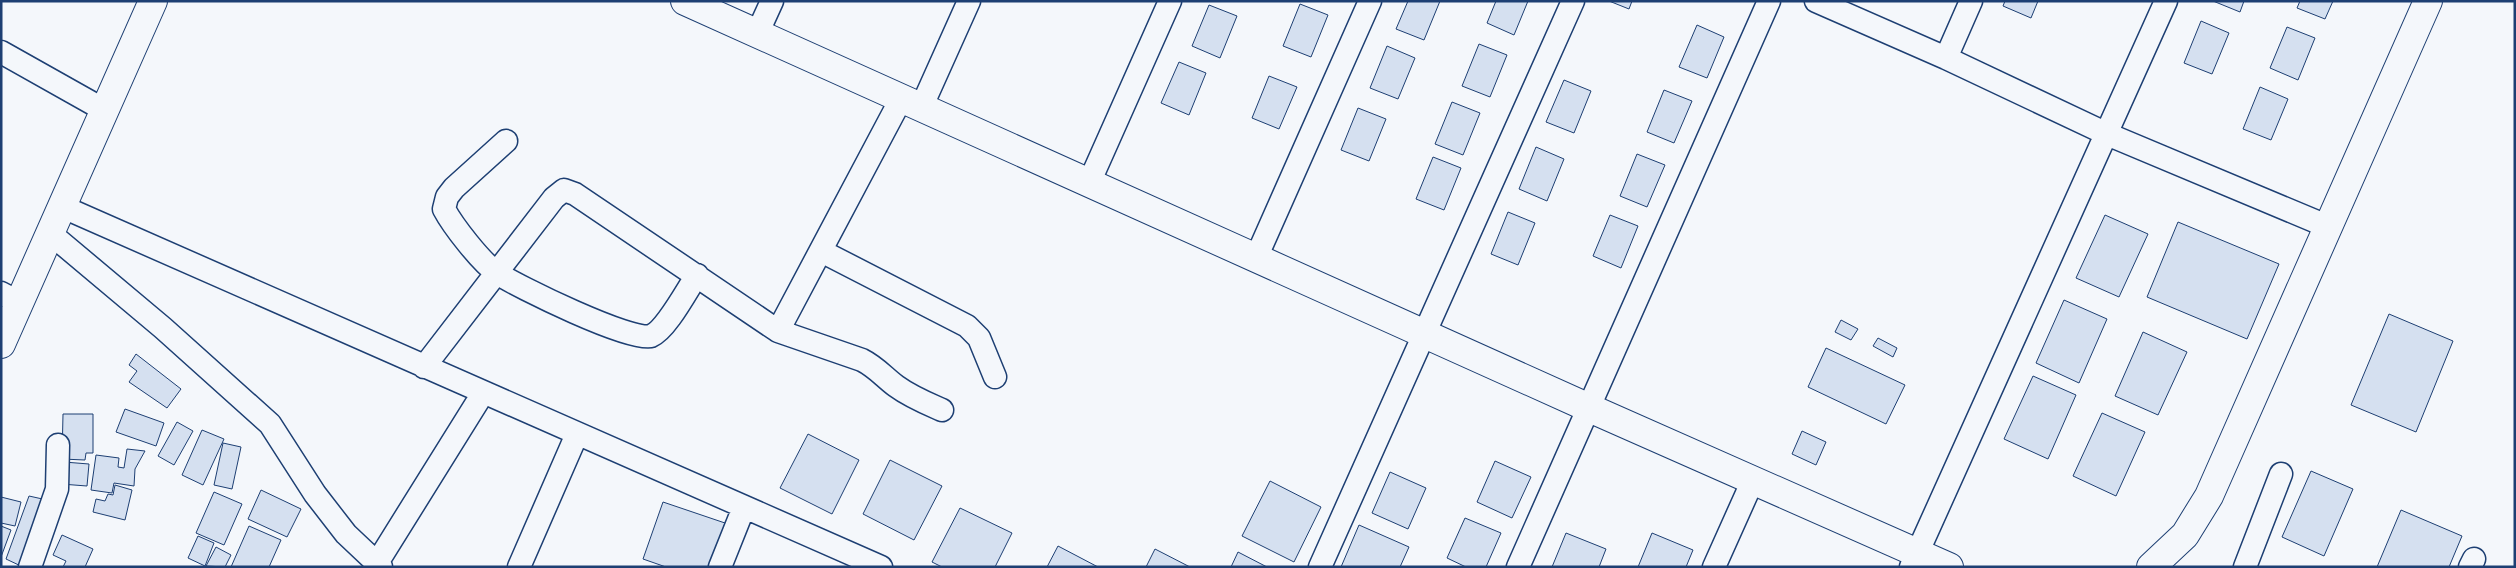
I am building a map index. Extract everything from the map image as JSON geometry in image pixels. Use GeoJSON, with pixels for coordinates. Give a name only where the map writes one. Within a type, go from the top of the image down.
{"type":"FeatureCollection","features":[{"type":"Feature","properties":{"kind":"main road"},"geometry":{"type":"LineString","coordinates":[[1,344],[10,298],[51,234],[153,1]]}},
{"type":"Feature","properties":{"kind":"main road"},"geometry":{"type":"LineString","coordinates":[[685,1],[1753,480],[1914,560],[1948,567]]}},
{"type":"Feature","properties":{"kind":"main road"},"geometry":{"type":"LineString","coordinates":[[2152,566],[2185,535],[2209,496],[2428,1]]}},
{"type":"Feature","properties":{"kind":"street"},"geometry":{"type":"LineString","coordinates":[[757,34],[772,1]]}},
{"type":"Feature","properties":{"kind":"street"},"geometry":{"type":"LineString","coordinates":[[778,331],[821,250],[911,103],[969,1]]}},
{"type":"Feature","properties":{"kind":"street"},"geometry":{"type":"LineString","coordinates":[[1089,183],[1170,1]]}},
{"type":"Feature","properties":{"kind":"street"},"geometry":{"type":"LineString","coordinates":[[1256,258],[1370,1]]}},
{"type":"Feature","properties":{"kind":"street"},"geometry":{"type":"LineString","coordinates":[[1320,567],[1573,1]]}},
{"type":"Feature","properties":{"kind":"street"},"geometry":{"type":"LineString","coordinates":[[1518,567],[1587,407],[1769,1]]}},
{"type":"Feature","properties":{"kind":"street"},"geometry":{"type":"LineString","coordinates":[[1816,1],[1946,58],[2107,134],[2329,227]]}},
{"type":"Feature","properties":{"kind":"street"},"geometry":{"type":"LineString","coordinates":[[1946,58],[1971,1]]}},
{"type":"Feature","properties":{"kind":"street"},"geometry":{"type":"LineString","coordinates":[[1914,560],[2166,1]]}},
{"type":"Feature","properties":{"kind":"street"},"geometry":{"type":"LineString","coordinates":[[1,52],[106,111]]}},
{"type":"Feature","properties":{"kind":"street"},"geometry":{"type":"LineString","coordinates":[[506,141],[454,188],[447,197],[444,209],[453,226],[496,273],[602,325],[632,335],[649,337],[657,333],[666,322],[697,276]]}},
{"type":"Feature","properties":{"kind":"street"},"geometry":{"type":"LineString","coordinates":[[424,367],[554,198],[564,190],[575,194],[778,331],[862,360],[875,367],[894,385],[914,398],[942,410]]}},
{"type":"Feature","properties":{"kind":"street"},"geometry":{"type":"LineString","coordinates":[[63,207],[881,567]]}},
{"type":"Feature","properties":{"kind":"street"},"geometry":{"type":"LineString","coordinates":[[51,234],[163,328],[270,424],[314,494],[346,534],[379,565],[483,393]]}},
{"type":"Feature","properties":{"kind":"street"},"geometry":{"type":"LineString","coordinates":[[821,250],[967,326],[979,338],[996,377]]}},
{"type":"Feature","properties":{"kind":"street"},"geometry":{"type":"LineString","coordinates":[[519,567],[577,434]]}},
{"type":"Feature","properties":{"kind":"street"},"geometry":{"type":"LineString","coordinates":[[30,567],[57,490],[58,445]]}},
{"type":"Feature","properties":{"kind":"street"},"geometry":{"type":"LineString","coordinates":[[2244,567],[2281,474]]}},
{"type":"Feature","properties":{"kind":"street"},"geometry":{"type":"LineString","coordinates":[[1714,567],[1753,480]]}},
{"type":"Feature","properties":{"kind":"street"},"geometry":{"type":"LineString","coordinates":[[720,567],[744,507]]}},
{"type":"Feature","properties":{"kind":"building"},"geometry":{"type":"Polygon","coordinates":[[[1408,1],[1440,1],[1424,40],[1396,29],[1408,1]]]}},
{"type":"Feature","properties":{"kind":"building"},"geometry":{"type":"Polygon","coordinates":[[[1496,1],[1528,1],[1514,35],[1487,23],[1496,1]]]}},
{"type":"Feature","properties":{"kind":"building"},"geometry":{"type":"Polygon","coordinates":[[[1609,1],[1632,1],[1629,9],[1609,1]]]}},
{"type":"Feature","properties":{"kind":"building"},"geometry":{"type":"Polygon","coordinates":[[[2005,1],[2038,1],[2031,18],[2003,6],[2005,1]]]}},
{"type":"Feature","properties":{"kind":"building"},"geometry":{"type":"Polygon","coordinates":[[[2213,1],[2244,1],[2240,12],[2213,1]]]}},
{"type":"Feature","properties":{"kind":"building"},"geometry":{"type":"Polygon","coordinates":[[[2300,1],[2333,1],[2325,19],[2297,8],[2300,1]]]}},
{"type":"Feature","properties":{"kind":"building"},"geometry":{"type":"Polygon","coordinates":[[[1300,4],[1328,15],[1311,57],[1283,46],[1300,4]]]}},
{"type":"Feature","properties":{"kind":"building"},"geometry":{"type":"Polygon","coordinates":[[[1209,5],[1237,16],[1220,58],[1192,46],[1209,5]]]}},
{"type":"Feature","properties":{"kind":"building"},"geometry":{"type":"Polygon","coordinates":[[[2201,21],[2229,33],[2212,74],[2184,63],[2201,21]]]}},
{"type":"Feature","properties":{"kind":"building"},"geometry":{"type":"Polygon","coordinates":[[[1697,25],[1724,37],[1707,78],[1679,67],[1697,25]]]}},
{"type":"Feature","properties":{"kind":"building"},"geometry":{"type":"Polygon","coordinates":[[[2287,27],[2315,38],[2298,80],[2270,68],[2287,27]]]}},
{"type":"Feature","properties":{"kind":"building"},"geometry":{"type":"Polygon","coordinates":[[[1479,44],[1507,55],[1490,97],[1462,86],[1479,44]]]}},
{"type":"Feature","properties":{"kind":"building"},"geometry":{"type":"Polygon","coordinates":[[[1387,46],[1415,58],[1398,99],[1370,88],[1387,46]]]}},
{"type":"Feature","properties":{"kind":"building"},"geometry":{"type":"Polygon","coordinates":[[[1179,62],[1206,73],[1189,115],[1161,103],[1179,62]]]}},
{"type":"Feature","properties":{"kind":"building"},"geometry":{"type":"Polygon","coordinates":[[[1269,76],[1297,87],[1279,129],[1252,118],[1269,76]]]}},
{"type":"Feature","properties":{"kind":"building"},"geometry":{"type":"Polygon","coordinates":[[[1564,80],[1591,91],[1574,133],[1546,122],[1564,80]]]}},
{"type":"Feature","properties":{"kind":"building"},"geometry":{"type":"Polygon","coordinates":[[[2260,87],[2288,99],[2271,140],[2243,129],[2260,87]]]}},
{"type":"Feature","properties":{"kind":"building"},"geometry":{"type":"Polygon","coordinates":[[[1664,90],[1692,101],[1674,143],[1647,132],[1664,90]]]}},
{"type":"Feature","properties":{"kind":"building"},"geometry":{"type":"Polygon","coordinates":[[[1452,102],[1480,113],[1463,155],[1435,144],[1452,102]]]}},
{"type":"Feature","properties":{"kind":"building"},"geometry":{"type":"Polygon","coordinates":[[[1358,108],[1386,119],[1369,161],[1341,150],[1358,108]]]}},
{"type":"Feature","properties":{"kind":"building"},"geometry":{"type":"Polygon","coordinates":[[[1536,147],[1564,159],[1547,201],[1519,189],[1536,147]]]}},
{"type":"Feature","properties":{"kind":"building"},"geometry":{"type":"Polygon","coordinates":[[[1637,154],[1665,165],[1647,207],[1620,196],[1637,154]]]}},
{"type":"Feature","properties":{"kind":"building"},"geometry":{"type":"Polygon","coordinates":[[[1433,157],[1461,168],[1444,210],[1416,199],[1433,157]]]}},
{"type":"Feature","properties":{"kind":"building"},"geometry":{"type":"Polygon","coordinates":[[[1508,212],[1535,223],[1518,265],[1491,254],[1508,212]]]}},
{"type":"Feature","properties":{"kind":"building"},"geometry":{"type":"Polygon","coordinates":[[[1610,215],[1638,226],[1621,268],[1593,256],[1610,215]]]}},
{"type":"Feature","properties":{"kind":"building"},"geometry":{"type":"Polygon","coordinates":[[[2105,215],[2148,234],[2119,297],[2076,278],[2105,215]]]}},
{"type":"Feature","properties":{"kind":"building"},"geometry":{"type":"Polygon","coordinates":[[[2178,222],[2279,264],[2247,339],[2147,297],[2178,222]]]}},
{"type":"Feature","properties":{"kind":"building"},"geometry":{"type":"Polygon","coordinates":[[[2064,300],[2107,319],[2079,383],[2036,363],[2064,300]]]}},
{"type":"Feature","properties":{"kind":"building"},"geometry":{"type":"Polygon","coordinates":[[[2389,314],[2453,341],[2416,432],[2351,405],[2389,314]]]}},
{"type":"Feature","properties":{"kind":"building"},"geometry":{"type":"Polygon","coordinates":[[[1841,320],[1858,329],[1851,340],[1835,332],[1841,320]]]}},
{"type":"Feature","properties":{"kind":"building"},"geometry":{"type":"Polygon","coordinates":[[[2143,332],[2187,352],[2158,415],[2115,396],[2143,332]]]}},
{"type":"Feature","properties":{"kind":"building"},"geometry":{"type":"Polygon","coordinates":[[[1878,338],[1897,348],[1893,357],[1873,346],[1878,338]]]}},
{"type":"Feature","properties":{"kind":"building"},"geometry":{"type":"Polygon","coordinates":[[[1826,348],[1905,385],[1886,424],[1808,387],[1826,348]]]}},
{"type":"Feature","properties":{"kind":"building"},"geometry":{"type":"Polygon","coordinates":[[[136,354],[181,389],[167,408],[129,382],[137,371],[129,365],[136,354]]]}},
{"type":"Feature","properties":{"kind":"building"},"geometry":{"type":"Polygon","coordinates":[[[2033,376],[2076,395],[2048,459],[2004,439],[2033,376]]]}},
{"type":"Feature","properties":{"kind":"building"},"geometry":{"type":"Polygon","coordinates":[[[125,409],[164,423],[156,446],[116,432],[125,409]]]}},
{"type":"Feature","properties":{"kind":"building"},"geometry":{"type":"Polygon","coordinates":[[[2102,413],[2145,432],[2116,496],[2073,476],[2102,413]]]}},
{"type":"Feature","properties":{"kind":"building"},"geometry":{"type":"Polygon","coordinates":[[[63,414],[93,414],[93,453],[86,453],[85,460],[62,459],[63,414]]]}},
{"type":"Feature","properties":{"kind":"building"},"geometry":{"type":"Polygon","coordinates":[[[177,422],[193,431],[174,465],[158,456],[177,422]]]}},
{"type":"Feature","properties":{"kind":"building"},"geometry":{"type":"Polygon","coordinates":[[[202,430],[224,439],[203,485],[182,475],[202,430]]]}},
{"type":"Feature","properties":{"kind":"building"},"geometry":{"type":"Polygon","coordinates":[[[1802,431],[1826,442],[1816,465],[1792,454],[1802,431]]]}},
{"type":"Feature","properties":{"kind":"building"},"geometry":{"type":"Polygon","coordinates":[[[808,434],[859,460],[832,514],[780,488],[808,434]]]}},
{"type":"Feature","properties":{"kind":"building"},"geometry":{"type":"Polygon","coordinates":[[[223,443],[241,447],[232,489],[214,485],[223,443]]]}},
{"type":"Feature","properties":{"kind":"building"},"geometry":{"type":"Polygon","coordinates":[[[127,449],[145,451],[135,469],[134,486],[114,483],[112,493],[91,490],[96,455],[119,458],[118,467],[124,468],[127,449]]]}},
{"type":"Feature","properties":{"kind":"building"},"geometry":{"type":"Polygon","coordinates":[[[890,460],[942,486],[914,540],[863,514],[890,460]]]}},
{"type":"Feature","properties":{"kind":"building"},"geometry":{"type":"Polygon","coordinates":[[[1495,461],[1531,477],[1512,518],[1477,502],[1495,461]]]}},
{"type":"Feature","properties":{"kind":"building"},"geometry":{"type":"Polygon","coordinates":[[[64,462],[89,464],[87,486],[61,484],[64,462]]]}},
{"type":"Feature","properties":{"kind":"building"},"geometry":{"type":"Polygon","coordinates":[[[2311,471],[2353,489],[2324,556],[2282,537],[2311,471]]]}},
{"type":"Feature","properties":{"kind":"building"},"geometry":{"type":"Polygon","coordinates":[[[1390,472],[1426,488],[1408,529],[1372,513],[1390,472]]]}},
{"type":"Feature","properties":{"kind":"building"},"geometry":{"type":"Polygon","coordinates":[[[1270,481],[1321,507],[1294,562],[1242,536],[1270,481]]]}},
{"type":"Feature","properties":{"kind":"building"},"geometry":{"type":"Polygon","coordinates":[[[115,485],[132,490],[125,520],[93,512],[96,499],[105,501],[108,494],[113,495],[115,485]]]}},
{"type":"Feature","properties":{"kind":"building"},"geometry":{"type":"Polygon","coordinates":[[[261,490],[301,509],[287,537],[248,519],[261,490]]]}},
{"type":"Feature","properties":{"kind":"building"},"geometry":{"type":"Polygon","coordinates":[[[214,492],[242,504],[224,545],[196,533],[214,492]]]}},
{"type":"Feature","properties":{"kind":"building"},"geometry":{"type":"Polygon","coordinates":[[[29,496],[47,500],[23,567],[6,559],[29,496]]]}},
{"type":"Feature","properties":{"kind":"building"},"geometry":{"type":"Polygon","coordinates":[[[1,497],[21,502],[15,526],[1,523],[1,497]]]}},
{"type":"Feature","properties":{"kind":"building"},"geometry":{"type":"Polygon","coordinates":[[[663,502],[725,523],[710,567],[666,567],[643,559],[663,502]]]}},
{"type":"Feature","properties":{"kind":"building"},"geometry":{"type":"Polygon","coordinates":[[[960,508],[1012,533],[995,567],[942,567],[932,562],[960,508]]]}},
{"type":"Feature","properties":{"kind":"building"},"geometry":{"type":"Polygon","coordinates":[[[2401,510],[2462,536],[2449,567],[2377,567],[2401,510]]]}},
{"type":"Feature","properties":{"kind":"building"},"geometry":{"type":"Polygon","coordinates":[[[1465,518],[1501,533],[1486,567],[1466,567],[1447,558],[1465,518]]]}},
{"type":"Feature","properties":{"kind":"building"},"geometry":{"type":"Polygon","coordinates":[[[1359,525],[1409,547],[1400,567],[1341,567],[1359,525]]]}},
{"type":"Feature","properties":{"kind":"building"},"geometry":{"type":"Polygon","coordinates":[[[1,526],[11,530],[1,557],[1,526]]]}},
{"type":"Feature","properties":{"kind":"building"},"geometry":{"type":"Polygon","coordinates":[[[249,526],[281,540],[269,567],[231,567],[249,526]]]}},
{"type":"Feature","properties":{"kind":"building"},"geometry":{"type":"Polygon","coordinates":[[[1566,533],[1606,549],[1599,567],[1552,567],[1566,533]]]}},
{"type":"Feature","properties":{"kind":"building"},"geometry":{"type":"Polygon","coordinates":[[[1652,533],[1693,550],[1686,567],[1638,567],[1652,533]]]}},
{"type":"Feature","properties":{"kind":"building"},"geometry":{"type":"Polygon","coordinates":[[[62,535],[93,549],[85,567],[63,567],[66,561],[53,555],[62,535]]]}},
{"type":"Feature","properties":{"kind":"building"},"geometry":{"type":"Polygon","coordinates":[[[198,536],[214,543],[205,566],[188,558],[198,536]]]}},
{"type":"Feature","properties":{"kind":"building"},"geometry":{"type":"Polygon","coordinates":[[[1058,546],[1098,567],[1047,567],[1058,546]]]}},
{"type":"Feature","properties":{"kind":"building"},"geometry":{"type":"Polygon","coordinates":[[[216,547],[231,555],[225,567],[206,566],[216,547]]]}},
{"type":"Feature","properties":{"kind":"building"},"geometry":{"type":"Polygon","coordinates":[[[1155,549],[1190,567],[1146,567],[1155,549]]]}},
{"type":"Feature","properties":{"kind":"building"},"geometry":{"type":"Polygon","coordinates":[[[1238,552],[1267,567],[1231,567],[1238,552]]]}}]}
